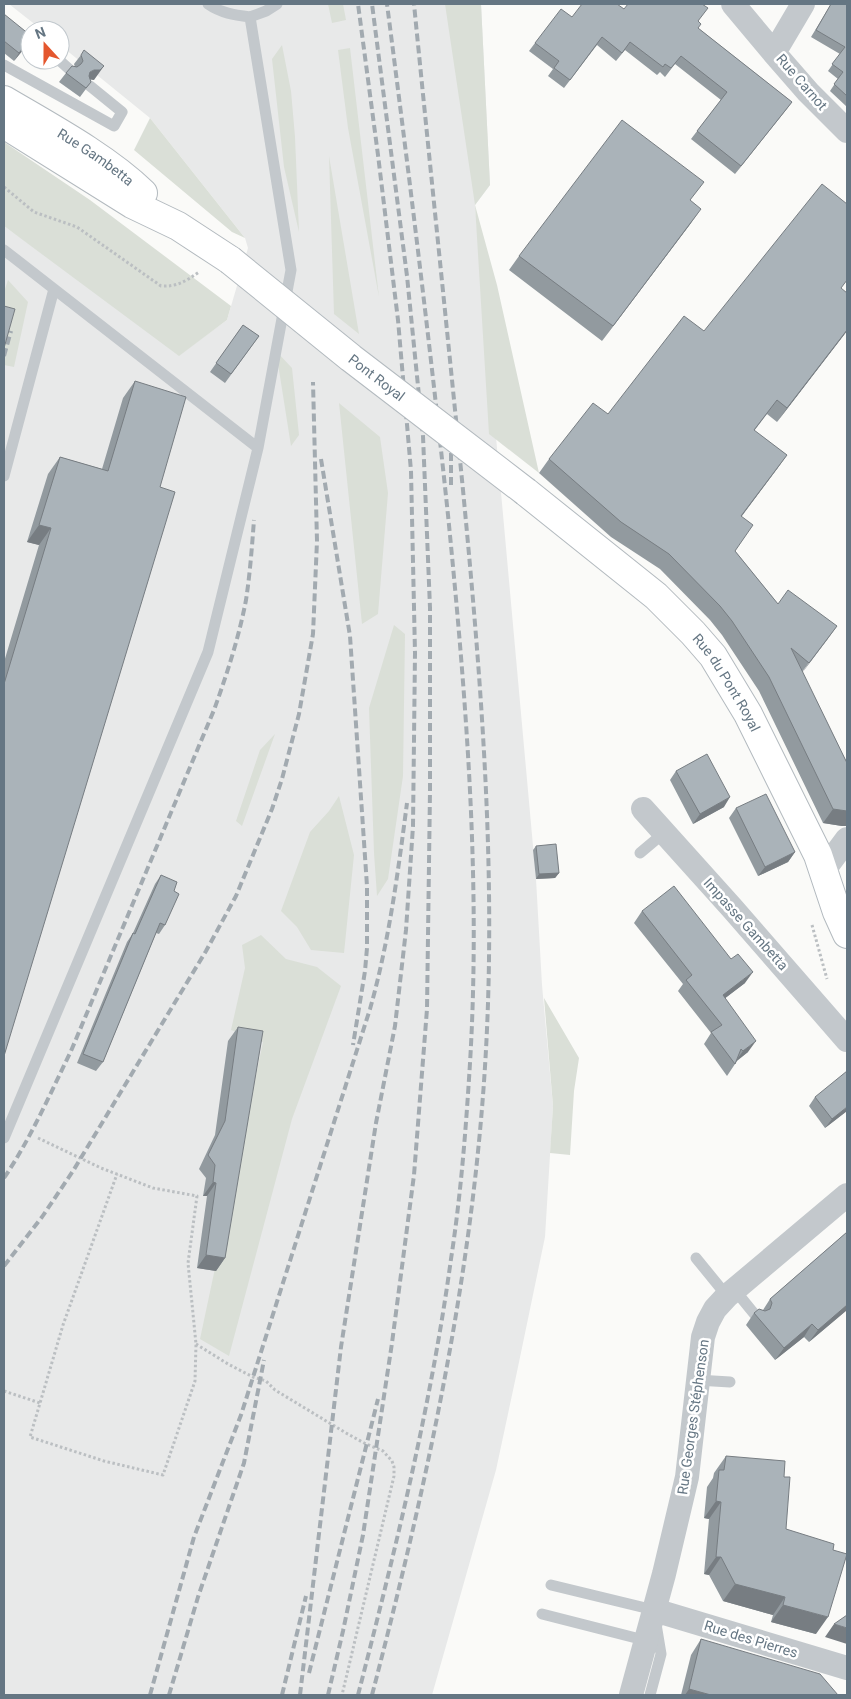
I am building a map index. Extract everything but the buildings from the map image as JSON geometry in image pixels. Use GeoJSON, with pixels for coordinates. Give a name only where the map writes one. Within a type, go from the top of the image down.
{"type":"FeatureCollection","features":[{"type":"Feature","properties":{"kind":"main road","name":"Rue Gambetta"},"geometry":{"type":"LineString","coordinates":[[4,100],[59,133],[135,185],[178,226]]}},
{"type":"Feature","properties":{"kind":"main road","name":"Rue Gambetta"},"geometry":{"type":"LineString","coordinates":[[4,124],[132,204],[178,226],[230,260]]}},
{"type":"Feature","properties":{"kind":"main road","name":"Pont Royal"},"geometry":{"type":"LineString","coordinates":[[230,260],[351,358],[526,492]]}},
{"type":"Feature","properties":{"kind":"main road","name":"Rue du Pont Royal"},"geometry":{"type":"LineString","coordinates":[[526,492],[656,596],[694,633],[713,656],[737,694],[760,737],[818,855],[837,912],[847,934]]}},
{"type":"Feature","properties":{"kind":"street"},"geometry":{"type":"LineString","coordinates":[[733,4],[774,53]]}},
{"type":"Feature","properties":{"kind":"street","name":"Rue Carnot"},"geometry":{"type":"LineString","coordinates":[[803,4],[774,53],[808,92],[847,131]]}},
{"type":"Feature","properties":{"kind":"street","name":"Impasse Gambetta"},"geometry":{"type":"LineString","coordinates":[[644,809],[838,1018],[847,1040]]}},
{"type":"Feature","properties":{"kind":"street"},"geometry":{"type":"LineString","coordinates":[[824,870],[847,839]]}},
{"type":"Feature","properties":{"kind":"street","name":"Rue Georges Stéphenson"},"geometry":{"type":"LineString","coordinates":[[631,1695],[664,1574],[687,1477],[697,1380],[703,1337],[708,1322],[715,1309],[730,1292],[847,1195]]}},
{"type":"Feature","properties":{"kind":"street","name":"Rue des Pierres"},"geometry":{"type":"LineString","coordinates":[[654,1610],[847,1668]]}},
{"type":"Feature","properties":{"kind":"lane"},"geometry":{"type":"LineString","coordinates":[[208,4],[217,10],[232,15],[250,17],[266,11],[277,4]]}},
{"type":"Feature","properties":{"kind":"lane"},"geometry":{"type":"LineString","coordinates":[[4,1138],[208,652],[258,448],[291,270],[250,17]]}},
{"type":"Feature","properties":{"kind":"lane"},"geometry":{"type":"LineString","coordinates":[[4,65],[114,126],[122,112],[90,86]]}},
{"type":"Feature","properties":{"kind":"lane"},"geometry":{"type":"LineString","coordinates":[[4,250],[258,448]]}},
{"type":"Feature","properties":{"kind":"lane"},"geometry":{"type":"LineString","coordinates":[[4,476],[54,289]]}},
{"type":"Feature","properties":{"kind":"lane"},"geometry":{"type":"LineString","coordinates":[[640,853],[665,832]]}},
{"type":"Feature","properties":{"kind":"lane"},"geometry":{"type":"LineString","coordinates":[[696,1258],[756,1316]]}},
{"type":"Feature","properties":{"kind":"lane"},"geometry":{"type":"LineString","coordinates":[[697,1380],[730,1382]]}},
{"type":"Feature","properties":{"kind":"lane"},"geometry":{"type":"LineString","coordinates":[[551,1585],[654,1610]]}},
{"type":"Feature","properties":{"kind":"lane"},"geometry":{"type":"LineString","coordinates":[[621,1695],[634,1652],[654,1610]]}},
{"type":"Feature","properties":{"kind":"lane"},"geometry":{"type":"LineString","coordinates":[[650,1695],[661,1654],[654,1610]]}},
{"type":"Feature","properties":{"kind":"lane"},"geometry":{"type":"LineString","coordinates":[[542,1614],[640,1639]]}},
{"type":"Feature","properties":{"kind":"path"},"geometry":{"type":"LineString","coordinates":[[4,188],[34,212],[77,227],[161,286],[171,287],[185,282],[202,270]]}},
{"type":"Feature","properties":{"kind":"path"},"geometry":{"type":"LineString","coordinates":[[811,923],[817,947],[826,970],[828,986],[838,1018]]}},
{"type":"Feature","properties":{"kind":"path"},"geometry":{"type":"LineString","coordinates":[[38,1138],[117,1174],[153,1188],[197,1196],[188,1263],[196,1344],[195,1381],[164,1475],[104,1461],[30,1437],[63,1325],[117,1174]]}},
{"type":"Feature","properties":{"kind":"path"},"geometry":{"type":"LineString","coordinates":[[196,1344],[228,1364],[253,1377],[266,1381],[275,1390],[346,1433],[383,1451],[394,1466],[394,1476],[342,1695]]}},
{"type":"Feature","properties":{"kind":"path"},"geometry":{"type":"LineString","coordinates":[[4,1391],[40,1403]]}},
{"type":"Feature","properties":{"kind":"shaded area"},"geometry":{"type":"Polygon","coordinates":[[[9,4],[481,4],[490,185],[475,205],[536,879],[542,985],[553,1106],[545,1237],[496,1470],[432,1695],[4,1695],[4,226],[182,353],[227,320],[248,248],[245,238],[150,118],[70,53],[70,20],[29,20],[9,4]]]}},
{"type":"Feature","properties":{"kind":"shaded area"},"geometry":{"type":"Polygon","coordinates":[[[328,4],[343,4],[346,20],[332,23],[328,4]]]}},
{"type":"Feature","properties":{"kind":"shaded area"},"geometry":{"type":"Polygon","coordinates":[[[445,4],[481,4],[490,185],[475,205],[445,4]]]}},
{"type":"Feature","properties":{"kind":"shaded area"},"geometry":{"type":"Polygon","coordinates":[[[282,45],[291,91],[299,232],[284,167],[272,59],[282,45]]]}},
{"type":"Feature","properties":{"kind":"shaded area"},"geometry":{"type":"Polygon","coordinates":[[[350,48],[379,297],[348,128],[338,50],[350,48]]]}},
{"type":"Feature","properties":{"kind":"shaded area"},"geometry":{"type":"Polygon","coordinates":[[[150,118],[245,238],[232,232],[134,150],[150,118]]]}},
{"type":"Feature","properties":{"kind":"shaded area"},"geometry":{"type":"Polygon","coordinates":[[[4,142],[90,200],[231,306],[227,320],[179,356],[4,226],[4,142]]]}},
{"type":"Feature","properties":{"kind":"shaded area"},"geometry":{"type":"Polygon","coordinates":[[[329,156],[359,334],[334,314],[329,156]]]}},
{"type":"Feature","properties":{"kind":"shaded area"},"geometry":{"type":"Polygon","coordinates":[[[475,205],[497,285],[539,473],[489,434],[475,205]]]}},
{"type":"Feature","properties":{"kind":"shaded area"},"geometry":{"type":"Polygon","coordinates":[[[8,280],[28,302],[14,367],[4,365],[4,351],[9,320],[4,318],[4,292],[8,280]]]}},
{"type":"Feature","properties":{"kind":"shaded area"},"geometry":{"type":"Polygon","coordinates":[[[276,351],[292,368],[299,435],[291,446],[276,351]]]}},
{"type":"Feature","properties":{"kind":"shaded area"},"geometry":{"type":"Polygon","coordinates":[[[339,403],[380,437],[388,493],[378,614],[362,624],[339,403]]]}},
{"type":"Feature","properties":{"kind":"shaded area"},"geometry":{"type":"Polygon","coordinates":[[[394,625],[405,634],[403,776],[388,879],[377,896],[369,708],[394,625]]]}},
{"type":"Feature","properties":{"kind":"shaded area"},"geometry":{"type":"Polygon","coordinates":[[[275,734],[242,826],[236,821],[260,750],[275,734]]]}},
{"type":"Feature","properties":{"kind":"shaded area"},"geometry":{"type":"Polygon","coordinates":[[[339,796],[354,855],[344,953],[311,950],[297,927],[281,911],[310,832],[329,811],[339,796]]]}},
{"type":"Feature","properties":{"kind":"shaded area"},"geometry":{"type":"Polygon","coordinates":[[[261,935],[286,959],[317,967],[341,986],[292,1119],[229,1356],[200,1339],[263,1042],[231,1030],[245,968],[242,945],[261,935]]]}},
{"type":"Feature","properties":{"kind":"shaded area"},"geometry":{"type":"Polygon","coordinates":[[[544,998],[579,1058],[574,1091],[570,1155],[550,1153],[553,1106],[544,998]]]}},
{"type":"Feature","properties":{"kind":"railway"},"geometry":{"type":"LineString","coordinates":[[300,1695],[341,1347],[376,1123],[395,1026],[406,930],[413,826],[415,653],[411,471],[398,320],[358,4]]}},
{"type":"Feature","properties":{"kind":"railway"},"geometry":{"type":"LineString","coordinates":[[328,1695],[363,1535],[392,1343],[414,1175],[427,1009],[430,608],[423,436],[407,276],[372,4]]}},
{"type":"Feature","properties":{"kind":"railway"},"geometry":{"type":"LineString","coordinates":[[358,1695],[411,1478],[443,1314],[455,1235],[463,1161],[473,994],[473,857],[461,652],[434,387],[387,4]]}},
{"type":"Feature","properties":{"kind":"railway"},"geometry":{"type":"LineString","coordinates":[[372,1695],[413,1530],[431,1448],[461,1282],[482,1114],[489,962],[487,827],[475,624],[414,4]]}},
{"type":"Feature","properties":{"kind":"railway"},"geometry":{"type":"LineString","coordinates":[[4,356],[11,331]]}},
{"type":"Feature","properties":{"kind":"railway"},"geometry":{"type":"LineString","coordinates":[[4,1266],[42,1217],[73,1171],[206,951],[236,896],[272,809],[299,714],[313,634],[317,541],[313,382]]}},
{"type":"Feature","properties":{"kind":"railway"},"geometry":{"type":"LineString","coordinates":[[451,435],[451,485]]}},
{"type":"Feature","properties":{"kind":"railway"},"geometry":{"type":"LineString","coordinates":[[321,459],[350,636],[367,886],[365,971],[353,1045]]}},
{"type":"Feature","properties":{"kind":"railway"},"geometry":{"type":"LineString","coordinates":[[4,1178],[32,1132],[71,1051],[214,710],[232,655],[246,600],[254,520]]}},
{"type":"Feature","properties":{"kind":"railway"},"geometry":{"type":"LineString","coordinates":[[150,1695],[194,1537],[241,1415],[370,1009],[388,933],[407,803]]}},
{"type":"Feature","properties":{"kind":"railway"},"geometry":{"type":"LineString","coordinates":[[169,1695],[198,1597],[244,1463],[264,1360]]}},
{"type":"Feature","properties":{"kind":"railway"},"geometry":{"type":"LineString","coordinates":[[309,1673],[378,1399]]}},
{"type":"Feature","properties":{"kind":"railway"},"geometry":{"type":"LineString","coordinates":[[282,1695],[306,1596]]}}]}
